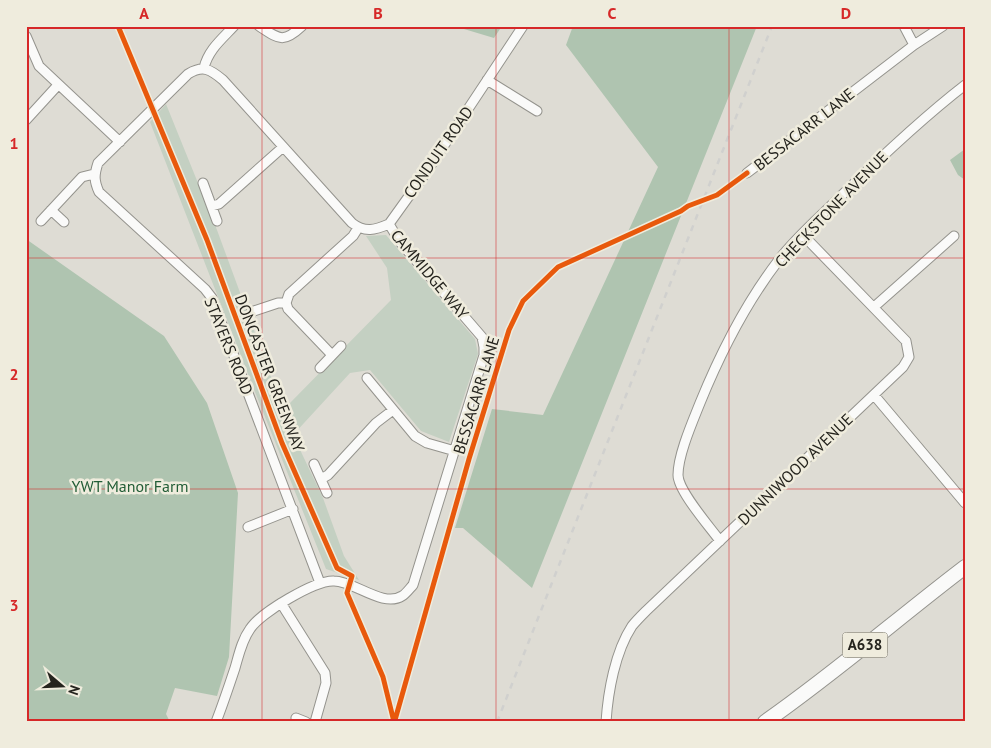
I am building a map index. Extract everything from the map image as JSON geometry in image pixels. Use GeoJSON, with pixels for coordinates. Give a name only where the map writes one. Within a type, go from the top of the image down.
{"type":"FeatureCollection","features":[{"type":"Feature","properties":{"kind":"highway","name":"A638"},"geometry":{"type":"LineString","coordinates":[[771,720],[914,605],[965,567]]}},
{"type":"Feature","properties":{"kind":"street"},"geometry":{"type":"LineString","coordinates":[[204,68],[211,51],[234,26]]}},
{"type":"Feature","properties":{"kind":"street"},"geometry":{"type":"LineString","coordinates":[[259,26],[268,33],[280,38],[286,38],[302,26]]}},
{"type":"Feature","properties":{"kind":"street","name":"CONDUIT ROAD"},"geometry":{"type":"LineString","coordinates":[[389,224],[427,171],[523,26]]}},
{"type":"Feature","properties":{"kind":"street"},"geometry":{"type":"LineString","coordinates":[[904,26],[914,44]]}},
{"type":"Feature","properties":{"kind":"street","name":"BESSACARR LANE"},"geometry":{"type":"LineString","coordinates":[[747,173],[914,44],[944,26]]}},
{"type":"Feature","properties":{"kind":"street"},"geometry":{"type":"LineString","coordinates":[[26,36],[39,66],[120,142]]}},
{"type":"Feature","properties":{"kind":"street"},"geometry":{"type":"LineString","coordinates":[[41,221],[82,177],[94,174],[98,163],[188,74],[196,69],[204,68],[214,72],[358,228],[353,236],[290,294],[286,303],[288,310],[332,355]]}},
{"type":"Feature","properties":{"kind":"street"},"geometry":{"type":"LineString","coordinates":[[487,80],[537,111]]}},
{"type":"Feature","properties":{"kind":"street"},"geometry":{"type":"LineString","coordinates":[[26,120],[58,84]]}},
{"type":"Feature","properties":{"kind":"street","name":"CHECKSTONE AVENUE"},"geometry":{"type":"LineString","coordinates":[[720,541],[680,488],[678,476],[688,432],[714,368],[761,284],[779,259],[802,234],[908,132],[965,85]]}},
{"type":"Feature","properties":{"kind":"street"},"geometry":{"type":"LineString","coordinates":[[212,206],[219,204],[283,147]]}},
{"type":"Feature","properties":{"kind":"street","name":"STAYERS ROAD"},"geometry":{"type":"LineString","coordinates":[[94,174],[99,192],[205,289],[212,298],[320,583]]}},
{"type":"Feature","properties":{"kind":"street"},"geometry":{"type":"LineString","coordinates":[[203,184],[217,221]]}},
{"type":"Feature","properties":{"kind":"street"},"geometry":{"type":"LineString","coordinates":[[51,210],[64,222]]}},
{"type":"Feature","properties":{"kind":"street","name":"CAMMIDGE WAY"},"geometry":{"type":"LineString","coordinates":[[216,722],[243,640],[258,619],[281,603],[320,583],[333,581],[343,582],[379,597],[391,599],[402,596],[413,585],[484,355],[482,337],[400,242],[389,224],[376,229],[366,230],[358,228]]}},
{"type":"Feature","properties":{"kind":"street","name":"DUNNIWOOD AVENUE"},"geometry":{"type":"LineString","coordinates":[[606,722],[615,669],[622,645],[633,626],[646,611],[903,367],[909,356],[909,348],[906,341],[802,234]]}},
{"type":"Feature","properties":{"kind":"street"},"geometry":{"type":"LineString","coordinates":[[874,307],[954,236]]}},
{"type":"Feature","properties":{"kind":"street"},"geometry":{"type":"LineString","coordinates":[[251,312],[286,303]]}},
{"type":"Feature","properties":{"kind":"street"},"geometry":{"type":"LineString","coordinates":[[320,368],[341,346]]}},
{"type":"Feature","properties":{"kind":"street"},"geometry":{"type":"LineString","coordinates":[[367,378],[415,436],[427,443],[455,451]]}},
{"type":"Feature","properties":{"kind":"street"},"geometry":{"type":"LineString","coordinates":[[874,395],[965,503]]}},
{"type":"Feature","properties":{"kind":"street"},"geometry":{"type":"LineString","coordinates":[[321,479],[376,423],[393,410]]}},
{"type":"Feature","properties":{"kind":"street"},"geometry":{"type":"LineString","coordinates":[[314,464],[327,493]]}},
{"type":"Feature","properties":{"kind":"street"},"geometry":{"type":"LineString","coordinates":[[248,527],[293,509]]}},
{"type":"Feature","properties":{"kind":"street"},"geometry":{"type":"LineString","coordinates":[[281,603],[326,673],[326,683],[315,722]]}},
{"type":"Feature","properties":{"kind":"street"},"geometry":{"type":"LineString","coordinates":[[296,718],[306,722]]}},
{"type":"Feature","properties":{"kind":"green space"},"geometry":{"type":"Polygon","coordinates":[[[454,26],[502,26],[494,38],[454,26]]]}},
{"type":"Feature","properties":{"kind":"green space"},"geometry":{"type":"Polygon","coordinates":[[[573,26],[757,26],[532,588],[463,528],[455,528],[492,409],[543,415],[658,167],[566,45],[573,26]]]}},
{"type":"Feature","properties":{"kind":"green space"},"geometry":{"type":"Polygon","coordinates":[[[166,104],[217,230],[274,385],[290,403],[391,300],[387,268],[366,236],[386,235],[475,339],[478,354],[449,442],[421,431],[370,370],[350,373],[293,435],[323,498],[344,556],[359,580],[326,569],[150,122],[166,104]]]}},
{"type":"Feature","properties":{"kind":"green space"},"geometry":{"type":"Polygon","coordinates":[[[965,149],[965,180],[958,175],[950,160],[965,149]]]}},
{"type":"Feature","properties":{"kind":"green space","name":"YWT Manor Farm"},"geometry":{"type":"Polygon","coordinates":[[[26,239],[164,336],[207,403],[238,493],[229,657],[217,696],[175,688],[166,714],[170,722],[26,722],[26,239]]]}},
{"type":"Feature","properties":{"kind":"railway"},"geometry":{"type":"LineString","coordinates":[[497,722],[772,26]]}},
{"type":"Feature","properties":{"kind":"cycle path","name":"DONCASTER GREENWAY"},"geometry":{"type":"LineString","coordinates":[[118,26],[207,240],[282,443],[337,568],[352,576],[347,593],[383,677],[394,722]]}},
{"type":"Feature","properties":{"kind":"cycle path"},"geometry":{"type":"LineString","coordinates":[[395,720],[469,459],[509,330],[523,301],[558,267],[681,211],[688,206],[717,195],[747,173]]}}]}
